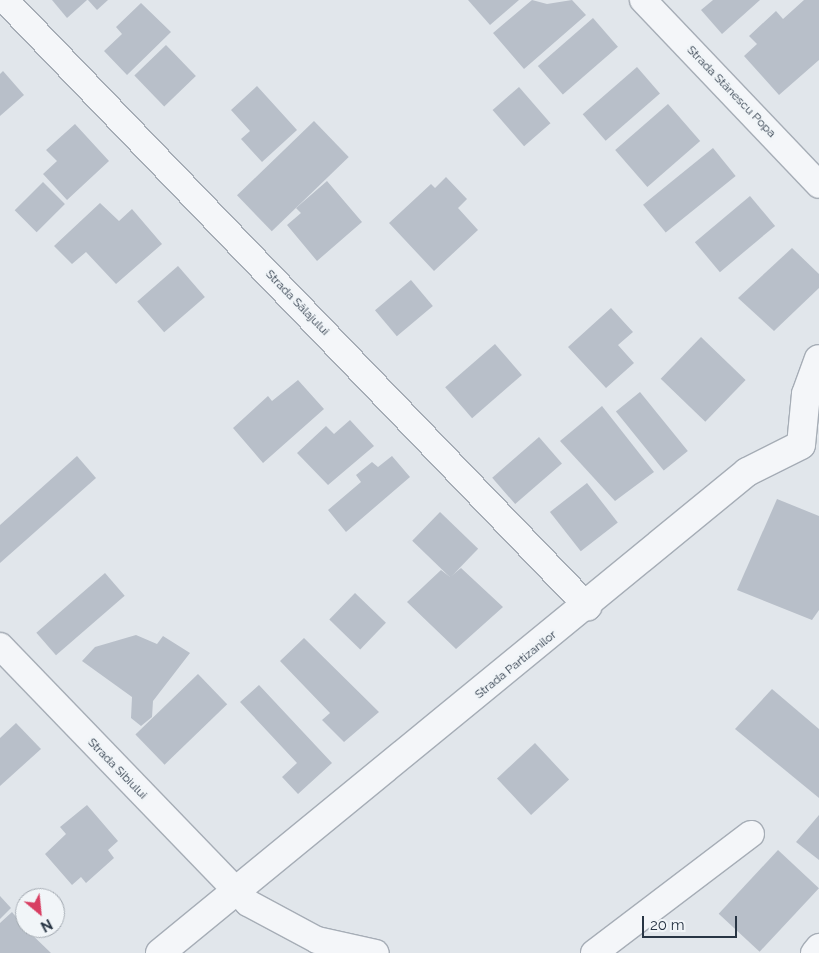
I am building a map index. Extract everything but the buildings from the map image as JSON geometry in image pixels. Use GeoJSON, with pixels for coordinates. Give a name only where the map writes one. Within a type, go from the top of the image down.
{"type":"FeatureCollection","features":[{"type":"Feature","properties":{"kind":"street","name":"Strada Sălajului"},"geometry":{"type":"LineString","coordinates":[[5,0],[588,607]]}},
{"type":"Feature","properties":{"kind":"street","name":"Strada Stănescu Popa"},"geometry":{"type":"LineString","coordinates":[[643,0],[819,185]]}},
{"type":"Feature","properties":{"kind":"street"},"geometry":{"type":"LineString","coordinates":[[810,451],[806,394],[819,359]]}},
{"type":"Feature","properties":{"kind":"street","name":"Strada Partizanilor"},"geometry":{"type":"LineString","coordinates":[[160,953],[588,607],[747,472],[810,451]]}},
{"type":"Feature","properties":{"kind":"street","name":"Strada Sibiului"},"geometry":{"type":"LineString","coordinates":[[0,646],[234,892]]}},
{"type":"Feature","properties":{"kind":"street"},"geometry":{"type":"LineString","coordinates":[[594,953],[751,834]]}},
{"type":"Feature","properties":{"kind":"street"},"geometry":{"type":"LineString","coordinates":[[234,892],[317,940],[376,953]]}},
{"type":"Feature","properties":{"kind":"street"},"geometry":{"type":"LineString","coordinates":[[814,953],[819,947]]}}]}
